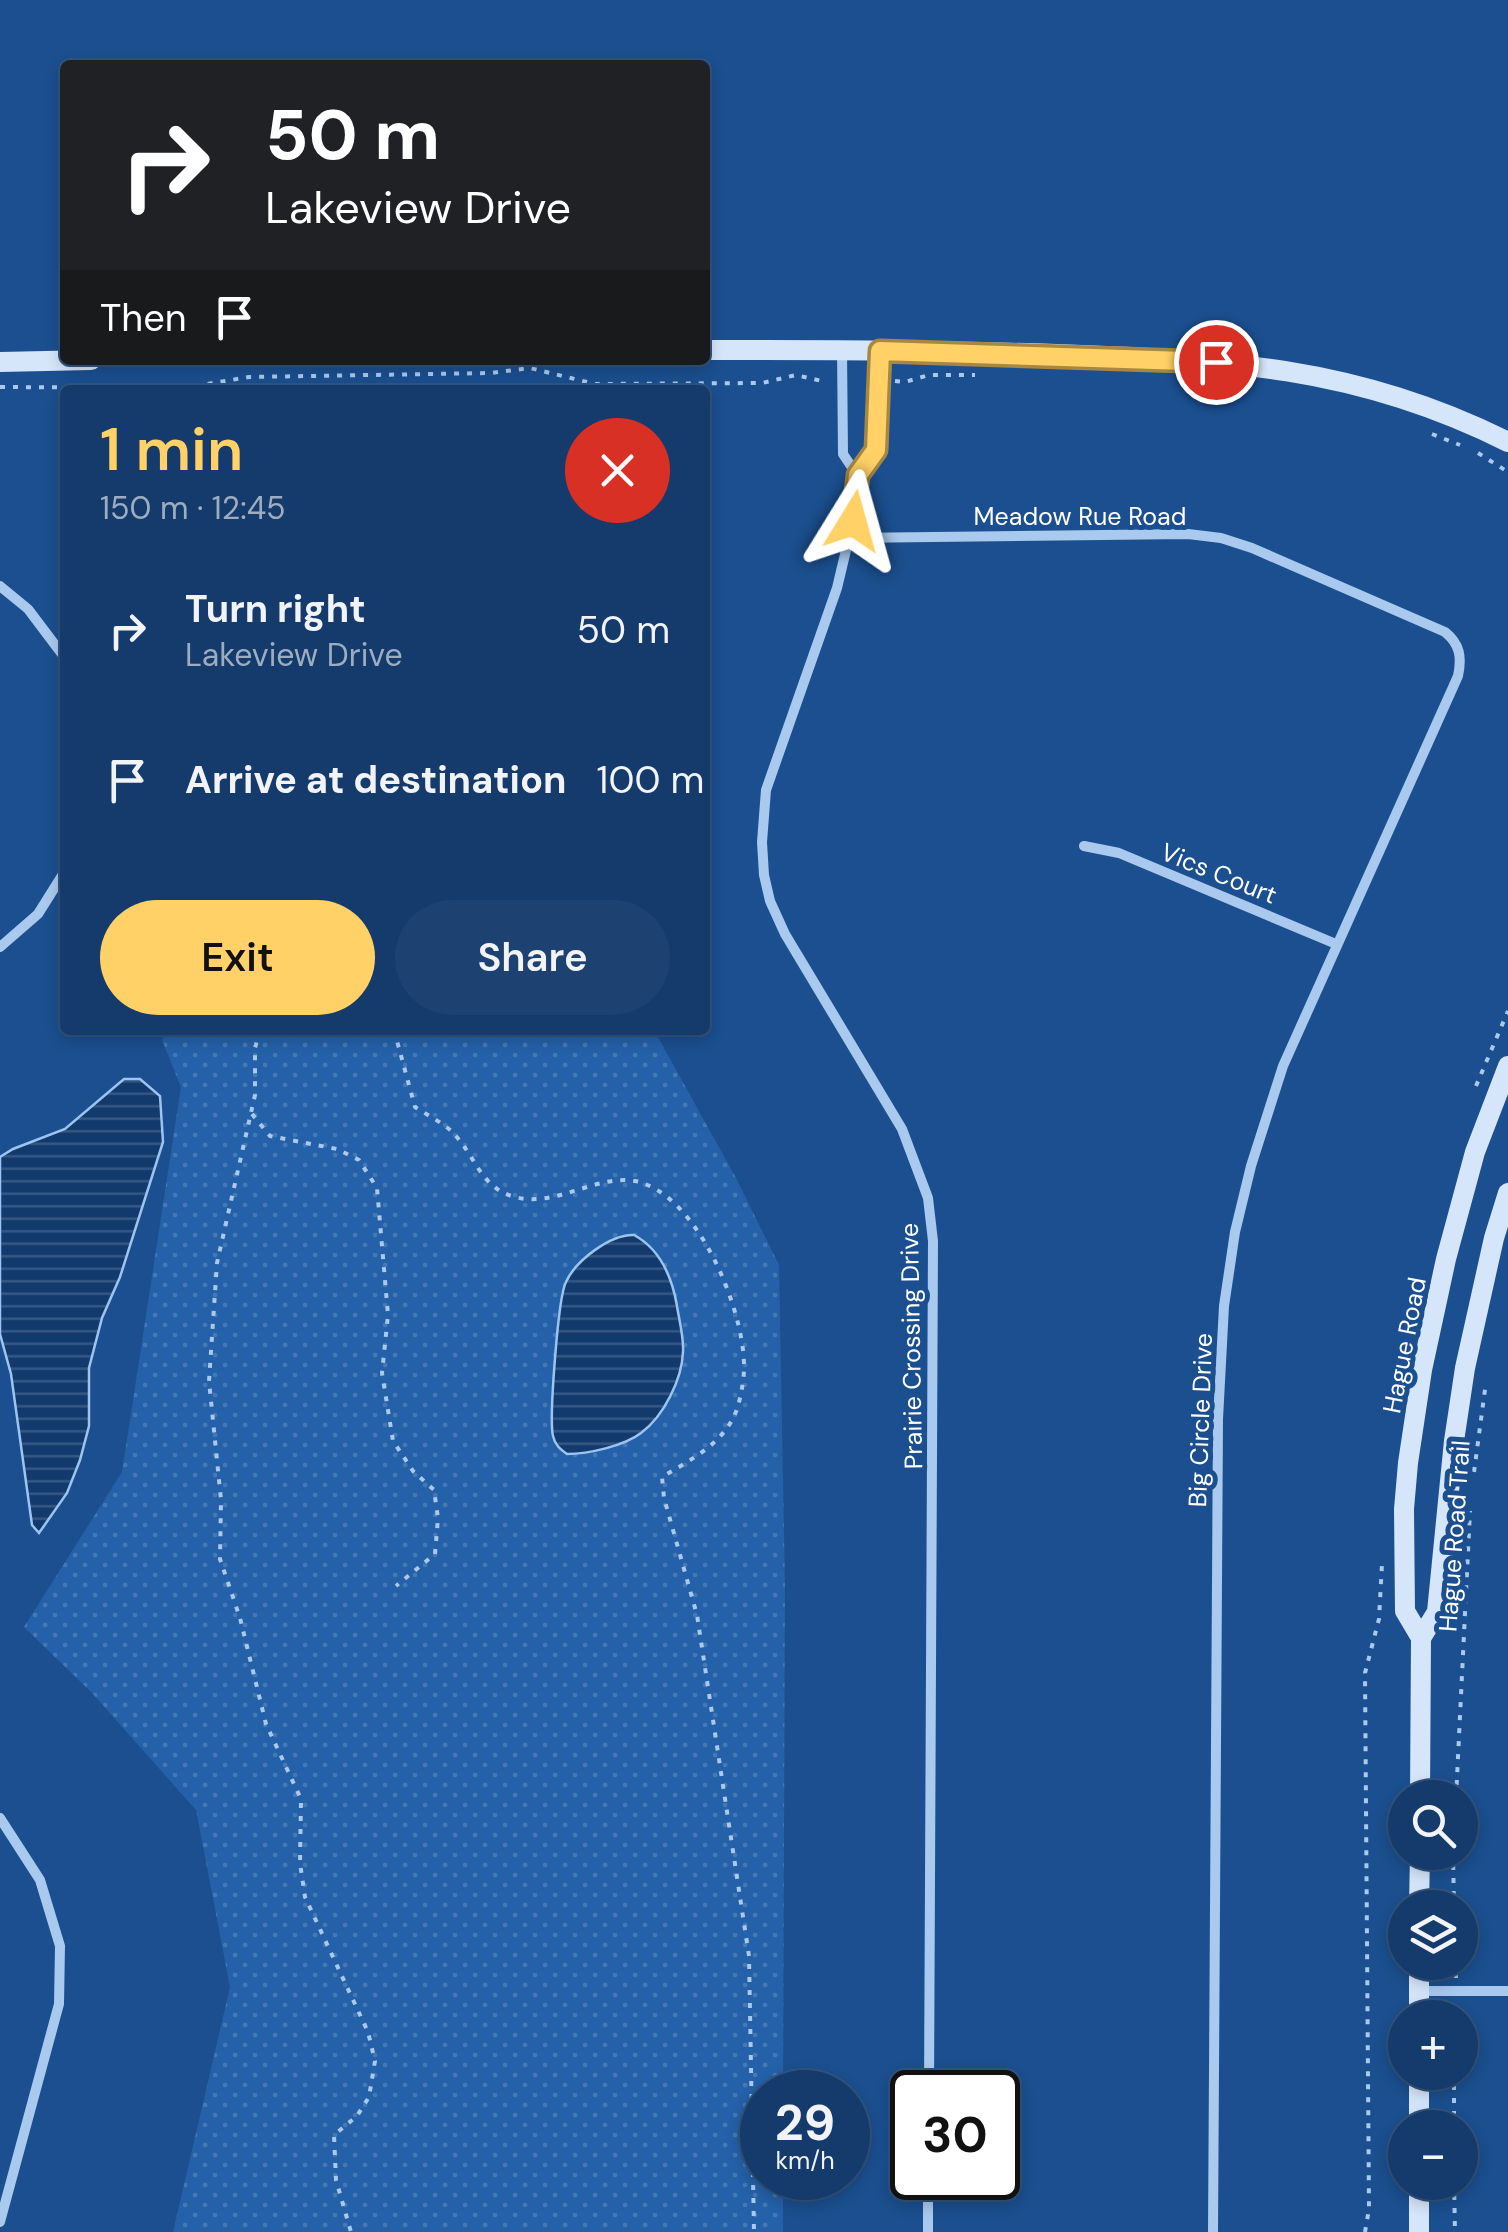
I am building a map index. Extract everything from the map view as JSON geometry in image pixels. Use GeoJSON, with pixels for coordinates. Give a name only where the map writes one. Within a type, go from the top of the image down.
{"type":"FeatureCollection","features":[{"type":"Feature","properties":{"kind":"main road"},"geometry":{"type":"LineString","coordinates":[[710,350],[1182,358],[1266,367],[1391,393],[1508,442]]}},
{"type":"Feature","properties":{"kind":"main road"},"geometry":{"type":"LineString","coordinates":[[0,362],[60,361]]}},
{"type":"Feature","properties":{"kind":"main road","name":"Hague Road"},"geometry":{"type":"LineString","coordinates":[[1420,1780],[1421,1638],[1405,1611],[1404,1509],[1414,1419],[1435,1307],[1458,1215],[1508,1066]]}},
{"type":"Feature","properties":{"kind":"main road","name":"Hague Road"},"geometry":{"type":"LineString","coordinates":[[1421,1638],[1437,1612],[1465,1368],[1508,1193]]}},
{"type":"Feature","properties":{"kind":"main road"},"geometry":{"type":"LineString","coordinates":[[1419,1980],[1419,2000]]}},
{"type":"Feature","properties":{"kind":"main road"},"geometry":{"type":"LineString","coordinates":[[1419,2200],[1419,2232]]}},
{"type":"Feature","properties":{"kind":"street","name":"Prairie Crossing Drive"},"geometry":{"type":"LineString","coordinates":[[842,350],[843,454],[858,475]]}},
{"type":"Feature","properties":{"kind":"street","name":"Prairie Crossing Drive"},"geometry":{"type":"LineString","coordinates":[[880,351],[876,450],[858,475],[849,538],[823,631],[766,790],[762,842],[770,901],[784,934],[902,1129],[918,1167],[930,1212],[933,1261],[929,2070]]}},
{"type":"Feature","properties":{"kind":"street","name":"Meadow Rue Road"},"geometry":{"type":"LineString","coordinates":[[849,538],[1188,534],[1221,538],[1445,632],[1456,640],[1460,654]]}},
{"type":"Feature","properties":{"kind":"street"},"geometry":{"type":"LineString","coordinates":[[0,586],[28,610],[60,652]]}},
{"type":"Feature","properties":{"kind":"street","name":"Big Circle Drive"},"geometry":{"type":"LineString","coordinates":[[1213,2232],[1218,1419],[1224,1306],[1235,1232],[1283,1066],[1458,676],[1460,654]]}},
{"type":"Feature","properties":{"kind":"street","name":"Vics Court"},"geometry":{"type":"LineString","coordinates":[[1084,846],[1118,854],[1336,944]]}},
{"type":"Feature","properties":{"kind":"street"},"geometry":{"type":"LineString","coordinates":[[0,947],[38,914],[60,879]]}},
{"type":"Feature","properties":{"kind":"street"},"geometry":{"type":"LineString","coordinates":[[0,1818],[40,1880],[60,1946],[59,2004],[0,2222]]}},
{"type":"Feature","properties":{"kind":"street"},"geometry":{"type":"LineString","coordinates":[[1419,1991],[1508,1991]]}},
{"type":"Feature","properties":{"kind":"street"},"geometry":{"type":"LineString","coordinates":[[928,2200],[928,2232]]}},
{"type":"Feature","properties":{"kind":"path"},"geometry":{"type":"LineString","coordinates":[[200,385],[249,377],[530,368],[596,384],[762,382],[796,376],[841,383]]}},
{"type":"Feature","properties":{"kind":"path"},"geometry":{"type":"LineString","coordinates":[[880,379],[905,382],[929,376],[988,374]]}},
{"type":"Feature","properties":{"kind":"path"},"geometry":{"type":"LineString","coordinates":[[0,386],[60,387]]}},
{"type":"Feature","properties":{"kind":"path"},"geometry":{"type":"LineString","coordinates":[[1426,431],[1474,451],[1508,472]]}},
{"type":"Feature","properties":{"kind":"path"},"geometry":{"type":"LineString","coordinates":[[259,1035],[252,1114],[217,1263],[209,1381],[221,1500],[220,1559],[240,1618],[266,1724],[301,1799],[300,1863],[306,1898],[368,2032],[375,2061],[369,2097],[357,2116],[334,2135],[336,2180],[351,2232]]}},
{"type":"Feature","properties":{"kind":"path"},"geometry":{"type":"LineString","coordinates":[[395,1035],[415,1108],[453,1132],[487,1183],[516,1198],[546,1198],[608,1182],[635,1181],[670,1198],[702,1238],[726,1281],[744,1368],[737,1408],[726,1430],[705,1452],[662,1478],[696,1615],[748,1956],[754,2232]]}},
{"type":"Feature","properties":{"kind":"path"},"geometry":{"type":"LineString","coordinates":[[252,1114],[270,1136],[337,1149],[359,1160],[378,1188],[388,1315],[382,1373],[393,1440],[413,1471],[434,1490],[438,1518],[435,1554],[396,1586]]}},
{"type":"Feature","properties":{"kind":"path","name":"Hague Road Trail"},"geometry":{"type":"LineString","coordinates":[[1473,1480],[1487,1372]]}},
{"type":"Feature","properties":{"kind":"path","name":"Hague Road Trail"},"geometry":{"type":"LineString","coordinates":[[1457,1780],[1470,1498]]}},
{"type":"Feature","properties":{"kind":"path"},"geometry":{"type":"LineString","coordinates":[[1454,2200],[1454,2232]]}},
{"type":"Feature","properties":{"kind":"shaded area"},"geometry":{"type":"Polygon","coordinates":[[[165,1035],[657,1035],[736,1178],[779,1265],[785,1587],[783,2070],[740,2070],[740,2200],[783,2200],[783,2232],[173,2232],[230,1987],[196,1810],[92,1693],[24,1627],[122,1472],[181,1087],[162,1040],[165,1035]]]}},
{"type":"Feature","properties":{"kind":"shaded area"},"geometry":{"type":"Polygon","coordinates":[[[124,1079],[140,1079],[160,1096],[163,1142],[120,1277],[102,1318],[89,1368],[89,1426],[80,1460],[67,1493],[39,1533],[32,1525],[11,1374],[0,1334],[0,1157],[65,1129],[124,1079]]]}},
{"type":"Feature","properties":{"kind":"shaded area"},"geometry":{"type":"Polygon","coordinates":[[[634,1235],[658,1256],[672,1285],[683,1340],[679,1374],[664,1407],[641,1433],[605,1448],[567,1454],[555,1442],[552,1425],[557,1333],[566,1282],[595,1250],[615,1239],[634,1235]]]}},
{"type":"Feature","properties":{"kind":"route"},"geometry":{"type":"LineString","coordinates":[[853,521],[858,475],[876,450],[880,351],[1216,362]]}}]}
